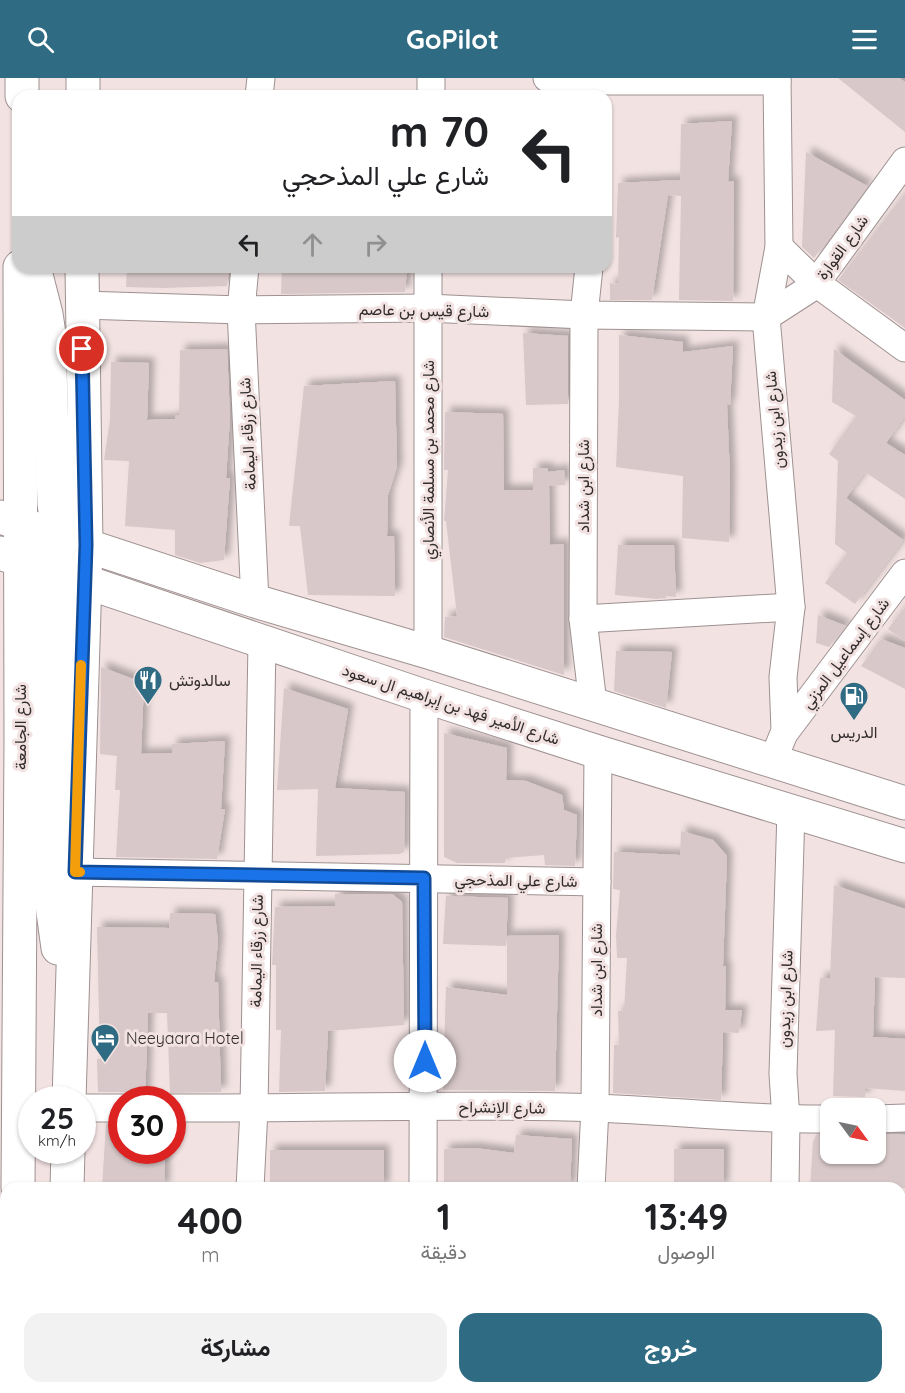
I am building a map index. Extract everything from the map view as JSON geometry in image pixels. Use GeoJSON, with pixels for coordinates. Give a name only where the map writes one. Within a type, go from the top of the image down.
{"type":"FeatureCollection","features":[{"type":"Feature","properties":{"kind":"main road","name":"شارع الجامعة"},"geometry":{"type":"LineString","coordinates":[[17,1182],[9,1100],[10,870],[23,561],[10,520],[9,313],[19,273]]}},
{"type":"Feature","properties":{"kind":"main road"},"geometry":{"type":"LineString","coordinates":[[36,273],[49,334],[54,504],[73,541],[84,581],[69,1086]]}},
{"type":"Feature","properties":{"kind":"main road"},"geometry":{"type":"LineString","coordinates":[[73,541],[82,273]]}},
{"type":"Feature","properties":{"kind":"main road"},"geometry":{"type":"LineString","coordinates":[[10,520],[255,601],[593,704],[779,746],[905,803]]}},
{"type":"Feature","properties":{"kind":"main road"},"geometry":{"type":"LineString","coordinates":[[23,561],[52,596],[48,871],[58,949],[72,999]]}},
{"type":"Feature","properties":{"kind":"main road","name":"شارع الأمير فهد بن إبراهيم ال سعود"},"geometry":{"type":"LineString","coordinates":[[23,561],[424,696],[905,846]]}},
{"type":"Feature","properties":{"kind":"main road"},"geometry":{"type":"LineString","coordinates":[[67,1182],[68,1164]]}},
{"type":"Feature","properties":{"kind":"street"},"geometry":{"type":"LineString","coordinates":[[547,78],[606,85],[777,80]]}},
{"type":"Feature","properties":{"kind":"street","name":"شارع ابن زيدون"},"geometry":{"type":"LineString","coordinates":[[777,80],[779,247],[766,317],[790,607],[779,746]]}},
{"type":"Feature","properties":{"kind":"street","name":"شارع القوارة"},"geometry":{"type":"LineString","coordinates":[[766,317],[816,283],[905,161]]}},
{"type":"Feature","properties":{"kind":"street"},"geometry":{"type":"LineString","coordinates":[[779,247],[816,283],[905,348]]}},
{"type":"Feature","properties":{"kind":"street","name":"شارع زرقاء اليمامة"},"geometry":{"type":"LineString","coordinates":[[244,273],[241,310],[255,601]]}},
{"type":"Feature","properties":{"kind":"street","name":"شارع محمد بن مسلمة الأنصاري"},"geometry":{"type":"LineString","coordinates":[[428,273],[428,652]]}},
{"type":"Feature","properties":{"kind":"street","name":"شارع ابن شداد"},"geometry":{"type":"LineString","coordinates":[[588,273],[584,315],[583,620],[593,704]]}},
{"type":"Feature","properties":{"kind":"street","name":"شارع قيس بن عاصم"},"geometry":{"type":"LineString","coordinates":[[81,305],[241,310],[428,308],[584,315],[766,317]]}},
{"type":"Feature","properties":{"kind":"street","name":"شارع إسماعيل المزني"},"geometry":{"type":"LineString","coordinates":[[779,746],[905,573]]}},
{"type":"Feature","properties":{"kind":"street"},"geometry":{"type":"LineString","coordinates":[[583,620],[790,607]]}},
{"type":"Feature","properties":{"kind":"street","name":"شارع زرقاء اليمامة"},"geometry":{"type":"LineString","coordinates":[[250,1182],[254,1109],[262,642]]}},
{"type":"Feature","properties":{"kind":"street"},"geometry":{"type":"LineString","coordinates":[[423,1182],[424,696]]}},
{"type":"Feature","properties":{"kind":"street","name":"شارع ابن شداد"},"geometry":{"type":"LineString","coordinates":[[591,1182],[595,1108],[598,752]]}},
{"type":"Feature","properties":{"kind":"street","name":"شارع ابن زيدون"},"geometry":{"type":"LineString","coordinates":[[785,1182],[786,1120],[783,1074],[791,811]]}},
{"type":"Feature","properties":{"kind":"street","name":"شارع علي المذحجي"},"geometry":{"type":"LineString","coordinates":[[75,872],[597,882]]}},
{"type":"Feature","properties":{"kind":"street","name":"شارع الإنشراح"},"geometry":{"type":"LineString","coordinates":[[186,1108],[595,1108],[786,1120],[820,1119]]}},
{"type":"Feature","properties":{"kind":"street"},"geometry":{"type":"LineString","coordinates":[[886,1119],[905,1118]]}},
{"type":"Feature","properties":{"kind":"building"},"geometry":{"type":"Polygon","coordinates":[[[838,78],[899,78],[905,82],[905,132],[838,78]]]}},
{"type":"Feature","properties":{"kind":"building"},"geometry":{"type":"Polygon","coordinates":[[[732,121],[728,182],[734,181],[733,301],[679,300],[681,196],[668,195],[652,300],[610,300],[610,283],[618,284],[619,237],[616,238],[618,183],[680,180],[681,124],[732,121]]]}},
{"type":"Feature","properties":{"kind":"building"},"geometry":{"type":"Polygon","coordinates":[[[806,152],[867,186],[814,258],[802,247],[806,152]]]}},
{"type":"Feature","properties":{"kind":"building"},"geometry":{"type":"Polygon","coordinates":[[[905,193],[905,328],[838,280],[905,193]]]}},
{"type":"Feature","properties":{"kind":"building"},"geometry":{"type":"Polygon","coordinates":[[[127,273],[228,273],[227,286],[126,287],[127,273]]]}},
{"type":"Feature","properties":{"kind":"building"},"geometry":{"type":"Polygon","coordinates":[[[282,273],[407,273],[405,292],[281,294],[282,273]]]}},
{"type":"Feature","properties":{"kind":"building"},"geometry":{"type":"Polygon","coordinates":[[[523,333],[568,336],[568,404],[526,405],[523,333]]]}},
{"type":"Feature","properties":{"kind":"building"},"geometry":{"type":"Polygon","coordinates":[[[619,335],[683,342],[683,352],[733,346],[730,405],[727,405],[730,476],[729,542],[682,538],[683,476],[616,467],[619,335]]]}},
{"type":"Feature","properties":{"kind":"building"},"geometry":{"type":"Polygon","coordinates":[[[227,349],[230,417],[226,478],[230,478],[224,560],[200,563],[175,555],[175,530],[125,526],[129,461],[104,460],[110,420],[111,362],[149,363],[147,420],[175,419],[176,415],[179,415],[180,350],[227,349]]]}},
{"type":"Feature","properties":{"kind":"building"},"geometry":{"type":"Polygon","coordinates":[[[834,349],[905,400],[905,416],[886,443],[905,455],[905,499],[865,472],[846,498],[903,540],[855,604],[825,583],[847,553],[835,544],[838,461],[829,454],[856,416],[832,402],[834,349]]]}},
{"type":"Feature","properties":{"kind":"building"},"geometry":{"type":"Polygon","coordinates":[[[395,381],[397,467],[388,495],[387,536],[394,536],[395,596],[308,595],[300,526],[289,526],[304,386],[395,381]]]}},
{"type":"Feature","properties":{"kind":"building"},"geometry":{"type":"Polygon","coordinates":[[[445,412],[503,414],[504,490],[533,490],[533,468],[548,468],[548,472],[564,470],[565,485],[549,486],[550,545],[564,544],[564,675],[444,637],[445,617],[457,616],[446,521],[444,521],[448,470],[444,470],[445,412]]]}},
{"type":"Feature","properties":{"kind":"building"},"geometry":{"type":"Polygon","coordinates":[[[618,545],[674,545],[676,597],[666,596],[666,598],[657,599],[615,595],[618,545]]]}},
{"type":"Feature","properties":{"kind":"building"},"geometry":{"type":"Polygon","coordinates":[[[905,607],[905,641],[888,629],[905,607]]]}},
{"type":"Feature","properties":{"kind":"building"},"geometry":{"type":"Polygon","coordinates":[[[818,615],[846,626],[829,647],[816,643],[818,615]]]}},
{"type":"Feature","properties":{"kind":"building"},"geometry":{"type":"Polygon","coordinates":[[[881,639],[905,648],[905,689],[861,666],[881,639]]]}},
{"type":"Feature","properties":{"kind":"building"},"geometry":{"type":"Polygon","coordinates":[[[616,651],[672,652],[666,708],[614,691],[616,651]]]}},
{"type":"Feature","properties":{"kind":"building"},"geometry":{"type":"Polygon","coordinates":[[[101,667],[144,683],[141,754],[172,753],[172,744],[225,741],[221,809],[225,809],[217,859],[116,857],[120,790],[115,790],[117,756],[100,754],[101,667]]]}},
{"type":"Feature","properties":{"kind":"building"},"geometry":{"type":"Polygon","coordinates":[[[284,688],[348,709],[335,788],[405,792],[404,852],[316,856],[318,789],[277,790],[284,688]]]}},
{"type":"Feature","properties":{"kind":"building"},"geometry":{"type":"Polygon","coordinates":[[[444,733],[507,748],[506,780],[526,781],[562,795],[564,810],[577,815],[575,866],[545,865],[544,855],[505,858],[505,863],[457,863],[444,857],[444,733]]]}},
{"type":"Feature","properties":{"kind":"building"},"geometry":{"type":"Polygon","coordinates":[[[681,831],[713,840],[727,856],[723,966],[726,966],[725,1010],[742,1010],[739,1033],[723,1032],[721,1100],[613,1093],[614,1045],[619,1045],[618,1011],[624,1011],[627,958],[617,958],[616,935],[620,890],[613,889],[614,852],[680,855],[681,831]]]}},
{"type":"Feature","properties":{"kind":"building"},"geometry":{"type":"Polygon","coordinates":[[[834,885],[905,909],[905,978],[875,977],[873,1037],[905,1039],[905,1091],[865,1088],[865,1097],[833,1096],[835,1030],[816,1031],[820,978],[830,978],[834,885]]]}},
{"type":"Feature","properties":{"kind":"building"},"geometry":{"type":"Polygon","coordinates":[[[335,894],[392,894],[402,902],[404,1025],[328,1031],[325,1091],[279,1092],[281,1030],[276,1030],[276,965],[272,965],[275,907],[335,906],[335,894]]]}},
{"type":"Feature","properties":{"kind":"building"},"geometry":{"type":"Polygon","coordinates":[[[446,896],[508,898],[506,946],[443,944],[446,896]]]}},
{"type":"Feature","properties":{"kind":"building"},"geometry":{"type":"Polygon","coordinates":[[[170,913],[215,914],[218,941],[214,982],[218,982],[221,1092],[186,1093],[186,1086],[170,1086],[167,1013],[148,1013],[145,1086],[108,1086],[108,1092],[98,1092],[97,1059],[100,1059],[97,927],[169,928],[170,913]]]}},
{"type":"Feature","properties":{"kind":"building"},"geometry":{"type":"Polygon","coordinates":[[[559,935],[555,1091],[443,1090],[446,987],[507,995],[507,936],[559,935]]]}},
{"type":"Feature","properties":{"kind":"building"},"geometry":{"type":"Polygon","coordinates":[[[106,1124],[108,1124],[108,1164],[165,1164],[164,1182],[102,1182],[106,1124]]]}},
{"type":"Feature","properties":{"kind":"building"},"geometry":{"type":"Polygon","coordinates":[[[886,1134],[905,1135],[905,1182],[810,1182],[813,1142],[816,1135],[820,1135],[820,1164],[886,1164],[886,1134]]]}},
{"type":"Feature","properties":{"kind":"building"},"geometry":{"type":"Polygon","coordinates":[[[516,1135],[572,1139],[570,1182],[444,1182],[444,1149],[475,1148],[514,1153],[516,1135]]]}},
{"type":"Feature","properties":{"kind":"building"},"geometry":{"type":"Polygon","coordinates":[[[674,1149],[724,1149],[723,1182],[674,1182],[674,1149]]]}},
{"type":"Feature","properties":{"kind":"building"},"geometry":{"type":"Polygon","coordinates":[[[270,1150],[384,1150],[384,1182],[270,1182],[270,1150]]]}},
{"type":"Feature","properties":{"kind":"slow traffic"},"geometry":{"type":"LineString","coordinates":[[80,872],[75,872],[81,665]]}},
{"type":"Feature","properties":{"kind":"place","name":"سالدوتش"},"geometry":{"type":"Point","coordinates":[148,706]}},
{"type":"Feature","properties":{"kind":"place","name":"الدريس"},"geometry":{"type":"Point","coordinates":[854,722]}},
{"type":"Feature","properties":{"kind":"place","name":"Neeyaara Hotel"},"geometry":{"type":"Point","coordinates":[105,1064]}},
{"type":"Feature","properties":{"kind":"route"},"geometry":{"type":"LineString","coordinates":[[82,349],[86,545],[75,872],[424,878],[425,1061]]}}]}
